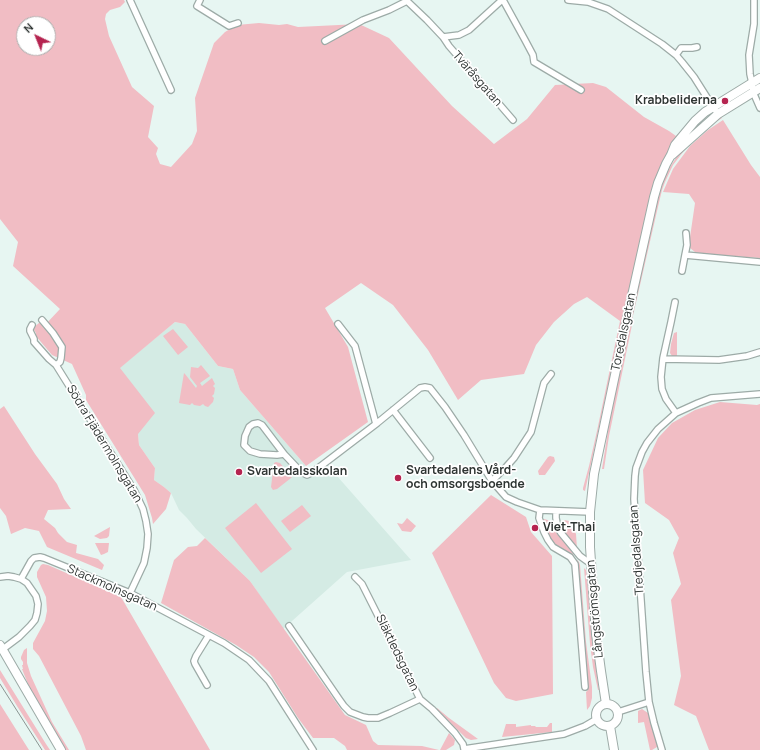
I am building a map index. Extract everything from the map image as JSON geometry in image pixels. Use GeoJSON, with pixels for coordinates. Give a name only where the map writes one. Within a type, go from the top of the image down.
{"type":"FeatureCollection","features":[{"type":"Feature","properties":{"kind":"street"},"geometry":{"type":"LineString","coordinates":[[130,0],[171,90]]}},
{"type":"Feature","properties":{"kind":"street"},"geometry":{"type":"LineString","coordinates":[[200,0],[197,6],[229,26],[238,23]]}},
{"type":"Feature","properties":{"kind":"street"},"geometry":{"type":"LineString","coordinates":[[325,41],[363,20],[389,10],[406,1],[443,37],[459,35],[469,30],[503,0],[533,55],[534,62],[581,90]]}},
{"type":"Feature","properties":{"kind":"street"},"geometry":{"type":"LineString","coordinates":[[568,0],[588,2],[608,9],[655,38],[676,55],[694,76],[715,110]]}},
{"type":"Feature","properties":{"kind":"street"},"geometry":{"type":"LineString","coordinates":[[756,1],[754,24],[748,55],[752,83],[757,90],[760,108]]}},
{"type":"Feature","properties":{"kind":"street","name":"Tväråsgatan"},"geometry":{"type":"LineString","coordinates":[[443,37],[449,46],[513,120]]}},
{"type":"Feature","properties":{"kind":"street"},"geometry":{"type":"LineString","coordinates":[[676,55],[682,48],[697,47]]}},
{"type":"Feature","properties":{"kind":"street","name":"Toredalsgatan"},"geometry":{"type":"LineString","coordinates":[[590,512],[594,474],[600,444],[651,207],[660,178],[672,155],[680,149],[715,110],[760,78]]}},
{"type":"Feature","properties":{"kind":"street","name":"Toredalsgatan"},"geometry":{"type":"LineString","coordinates":[[715,110],[757,90]]}},
{"type":"Feature","properties":{"kind":"street"},"geometry":{"type":"LineString","coordinates":[[682,271],[687,245],[686,233]]}},
{"type":"Feature","properties":{"kind":"street"},"geometry":{"type":"LineString","coordinates":[[685,255],[760,262]]}},
{"type":"Feature","properties":{"kind":"street"},"geometry":{"type":"LineString","coordinates":[[674,302],[661,377],[662,389],[666,399],[676,413]]}},
{"type":"Feature","properties":{"kind":"street"},"geometry":{"type":"LineString","coordinates":[[42,320],[62,347],[60,362],[56,365]]}},
{"type":"Feature","properties":{"kind":"street"},"geometry":{"type":"LineString","coordinates":[[338,324],[355,346],[376,424]]}},
{"type":"Feature","properties":{"kind":"street","name":"Södra Fjädermolnsgatan"},"geometry":{"type":"LineString","coordinates":[[32,325],[30,331],[34,342],[49,360],[56,365],[134,490],[143,509],[148,534],[147,548],[144,563],[130,593]]}},
{"type":"Feature","properties":{"kind":"street"},"geometry":{"type":"LineString","coordinates":[[663,360],[719,360],[748,356],[760,352]]}},
{"type":"Feature","properties":{"kind":"street"},"geometry":{"type":"LineString","coordinates":[[492,481],[514,458],[531,432],[544,383],[551,374]]}},
{"type":"Feature","properties":{"kind":"street"},"geometry":{"type":"LineString","coordinates":[[284,454],[260,454],[250,451],[244,445],[245,436],[249,427],[258,423],[262,426],[284,454],[301,472],[307,475],[376,424],[420,388],[425,387],[430,388],[445,407],[492,481],[506,497],[540,510],[590,512]]}},
{"type":"Feature","properties":{"kind":"street","name":"Tredjedalsgatan"},"geometry":{"type":"LineString","coordinates":[[662,750],[649,702],[634,499],[636,468],[642,452],[658,429],[676,413],[711,398],[760,394]]}},
{"type":"Feature","properties":{"kind":"street"},"geometry":{"type":"LineString","coordinates":[[393,410],[430,458]]}},
{"type":"Feature","properties":{"kind":"street","name":"Långströmsgatan"},"geometry":{"type":"LineString","coordinates":[[540,510],[539,518],[548,540],[553,547],[570,557],[575,564],[585,687]]}},
{"type":"Feature","properties":{"kind":"street"},"geometry":{"type":"LineString","coordinates":[[556,511],[557,524],[561,533],[580,556],[591,564]]}},
{"type":"Feature","properties":{"kind":"street","name":"Långströmsgatan"},"geometry":{"type":"LineString","coordinates":[[590,512],[590,547],[596,634],[600,671],[606,704]]}},
{"type":"Feature","properties":{"kind":"street","name":"Stackmolnsgatan"},"geometry":{"type":"LineString","coordinates":[[22,579],[34,558],[44,558],[130,593],[224,643],[249,660],[269,681],[313,750]]}},
{"type":"Feature","properties":{"kind":"street"},"geometry":{"type":"LineString","coordinates":[[0,578],[8,576],[22,579],[27,583],[36,596],[38,604],[35,620],[19,637],[1,647],[61,750]]}},
{"type":"Feature","properties":{"kind":"street","name":"Släktledsgatan"},"geometry":{"type":"LineString","coordinates":[[355,577],[362,584],[420,699],[455,733],[463,744],[463,749],[564,734],[585,726],[597,719]]}},
{"type":"Feature","properties":{"kind":"street"},"geometry":{"type":"LineString","coordinates":[[289,626],[344,706],[350,712],[363,717],[378,718],[420,699]]}},
{"type":"Feature","properties":{"kind":"street"},"geometry":{"type":"LineString","coordinates":[[207,685],[194,661],[209,635]]}},
{"type":"Feature","properties":{"kind":"street"},"geometry":{"type":"LineString","coordinates":[[618,712],[649,702]]}},
{"type":"Feature","properties":{"kind":"street"},"geometry":{"type":"LineString","coordinates":[[606,704],[612,705],[618,712],[619,715],[617,721],[610,726],[603,726],[600,724],[596,716],[598,709],[606,704]]}},
{"type":"Feature","properties":{"kind":"street"},"geometry":{"type":"LineString","coordinates":[[610,726],[614,750]]}},
{"type":"Feature","properties":{"kind":"shaded area"},"geometry":{"type":"Polygon","coordinates":[[[0,0],[124,0],[125,2],[120,7],[110,10],[106,14],[105,19],[109,36],[132,87],[154,106],[148,137],[158,148],[156,154],[160,164],[171,167],[192,144],[197,131],[195,98],[214,43],[225,32],[237,25],[259,23],[279,25],[287,24],[298,27],[359,24],[389,38],[452,106],[494,144],[527,119],[555,85],[593,83],[606,87],[644,117],[676,136],[682,131],[674,143],[635,263],[585,491],[583,488],[597,431],[620,321],[587,297],[574,304],[554,322],[536,345],[524,374],[481,380],[458,400],[428,350],[393,305],[361,283],[325,308],[348,347],[368,422],[306,466],[240,390],[233,369],[218,366],[185,324],[175,322],[120,368],[155,413],[138,434],[139,445],[155,468],[154,480],[171,493],[166,509],[153,524],[145,495],[86,400],[86,395],[72,364],[52,355],[35,335],[36,333],[34,327],[39,323],[44,326],[60,309],[13,266],[18,242],[0,219],[0,0]]]}},
{"type":"Feature","properties":{"kind":"shaded area"},"geometry":{"type":"Polygon","coordinates":[[[720,115],[722,118],[708,127],[690,143],[673,165],[665,182],[632,320],[631,317],[656,204],[664,179],[682,149],[720,115]]]}},
{"type":"Feature","properties":{"kind":"shaded area"},"geometry":{"type":"Polygon","coordinates":[[[723,120],[760,177],[760,258],[700,254],[695,252],[690,248],[689,244],[695,203],[689,194],[663,192],[673,169],[690,146],[708,130],[723,120]]]}},
{"type":"Feature","properties":{"kind":"shaded area","name":"Svartedalsskolan"},"geometry":{"type":"Polygon","coordinates":[[[175,322],[185,324],[218,366],[233,369],[240,390],[306,466],[337,476],[411,560],[347,572],[283,629],[250,581],[196,529],[179,510],[171,493],[154,480],[155,468],[139,445],[138,434],[119,368],[175,322]]]}},
{"type":"Feature","properties":{"kind":"shaded area"},"geometry":{"type":"Polygon","coordinates":[[[631,324],[604,469],[602,469],[611,412],[631,324]]]}},
{"type":"Feature","properties":{"kind":"shaded area"},"geometry":{"type":"Polygon","coordinates":[[[173,329],[188,347],[178,355],[163,336],[173,329]]]}},
{"type":"Feature","properties":{"kind":"shaded area"},"geometry":{"type":"Polygon","coordinates":[[[677,332],[677,356],[672,356],[670,353],[671,344],[674,333],[677,332]]]}},
{"type":"Feature","properties":{"kind":"shaded area"},"geometry":{"type":"Polygon","coordinates":[[[201,365],[210,376],[200,383],[202,386],[212,378],[215,384],[213,386],[215,388],[212,396],[214,398],[213,402],[208,407],[203,404],[200,406],[192,403],[190,405],[179,403],[184,373],[196,388],[197,386],[190,377],[191,367],[198,368],[201,365]]]}},
{"type":"Feature","properties":{"kind":"shaded area"},"geometry":{"type":"Polygon","coordinates":[[[720,402],[760,404],[760,750],[709,750],[696,716],[674,705],[681,676],[671,600],[681,584],[673,553],[679,538],[669,520],[645,503],[643,470],[658,438],[672,423],[695,410],[720,402]]]}},
{"type":"Feature","properties":{"kind":"shaded area"},"geometry":{"type":"Polygon","coordinates":[[[4,406],[35,454],[57,484],[64,499],[71,509],[48,510],[44,519],[55,528],[67,542],[77,545],[76,553],[98,559],[104,565],[102,570],[47,547],[39,531],[25,528],[11,534],[6,516],[0,508],[0,409],[4,406]]]}},
{"type":"Feature","properties":{"kind":"shaded area"},"geometry":{"type":"Polygon","coordinates":[[[550,456],[554,457],[555,461],[545,475],[539,475],[538,471],[550,456]]]}},
{"type":"Feature","properties":{"kind":"shaded area"},"geometry":{"type":"Polygon","coordinates":[[[274,463],[280,463],[292,477],[277,489],[273,490],[271,487],[274,463]]]}},
{"type":"Feature","properties":{"kind":"shaded area"},"geometry":{"type":"Polygon","coordinates":[[[491,495],[526,517],[531,532],[552,556],[553,694],[516,701],[506,698],[494,683],[432,553],[491,495]]]}},
{"type":"Feature","properties":{"kind":"shaded area"},"geometry":{"type":"Polygon","coordinates":[[[256,503],[292,549],[261,573],[225,528],[256,503]]]}},
{"type":"Feature","properties":{"kind":"shaded area"},"geometry":{"type":"Polygon","coordinates":[[[302,505],[311,516],[290,532],[281,521],[302,505]]]}},
{"type":"Feature","properties":{"kind":"shaded area"},"geometry":{"type":"Polygon","coordinates":[[[407,518],[416,526],[411,532],[402,531],[397,523],[402,524],[407,518]]]}},
{"type":"Feature","properties":{"kind":"shaded area"},"geometry":{"type":"Polygon","coordinates":[[[544,519],[551,521],[555,531],[574,556],[555,546],[551,542],[544,525],[544,519]]]}},
{"type":"Feature","properties":{"kind":"shaded area"},"geometry":{"type":"Polygon","coordinates":[[[564,520],[572,523],[576,534],[577,549],[563,531],[561,522],[564,520]]]}},
{"type":"Feature","properties":{"kind":"shaded area"},"geometry":{"type":"Polygon","coordinates":[[[110,527],[109,536],[107,538],[100,539],[94,536],[110,527]]]}},
{"type":"Feature","properties":{"kind":"shaded area"},"geometry":{"type":"Polygon","coordinates":[[[205,538],[250,581],[345,715],[366,725],[373,741],[378,745],[422,746],[439,750],[347,750],[345,746],[334,738],[313,738],[298,718],[269,672],[254,657],[236,645],[161,603],[174,560],[188,547],[197,546],[205,538]]]}},
{"type":"Feature","properties":{"kind":"shaded area"},"geometry":{"type":"Polygon","coordinates":[[[95,543],[109,543],[108,552],[101,555],[95,543]]]}},
{"type":"Feature","properties":{"kind":"shaded area"},"geometry":{"type":"Polygon","coordinates":[[[577,560],[580,565],[586,642],[592,687],[592,698],[590,706],[587,710],[586,692],[588,690],[577,560]]]}},
{"type":"Feature","properties":{"kind":"shaded area"},"geometry":{"type":"Polygon","coordinates":[[[43,564],[121,597],[210,750],[86,750],[81,736],[39,656],[33,649],[33,643],[45,621],[47,611],[46,597],[37,577],[37,572],[43,564]]]}},
{"type":"Feature","properties":{"kind":"shaded area"},"geometry":{"type":"Polygon","coordinates":[[[584,568],[586,570],[587,578],[592,638],[599,690],[593,667],[590,644],[584,568]]]}},
{"type":"Feature","properties":{"kind":"shaded area"},"geometry":{"type":"Polygon","coordinates":[[[27,648],[27,663],[31,676],[52,722],[69,750],[65,750],[28,684],[22,669],[23,662],[21,659],[24,650],[27,648]]]}},
{"type":"Feature","properties":{"kind":"shaded area"},"geometry":{"type":"Polygon","coordinates":[[[0,670],[50,750],[45,750],[17,706],[0,678],[0,670]]]}},
{"type":"Feature","properties":{"kind":"shaded area"},"geometry":{"type":"Polygon","coordinates":[[[0,704],[29,750],[0,750],[0,704]]]}},
{"type":"Feature","properties":{"kind":"shaded area"},"geometry":{"type":"Polygon","coordinates":[[[437,708],[478,739],[471,740],[466,738],[436,709],[437,708]]]}},
{"type":"Feature","properties":{"kind":"shaded area"},"geometry":{"type":"Polygon","coordinates":[[[642,709],[648,713],[657,744],[657,747],[652,750],[650,750],[644,722],[638,723],[638,711],[642,709]]]}},
{"type":"Feature","properties":{"kind":"shaded area"},"geometry":{"type":"Polygon","coordinates":[[[550,723],[552,723],[552,732],[502,737],[506,724],[516,724],[516,727],[531,725],[536,727],[547,727],[550,723]]]}},
{"type":"Feature","properties":{"kind":"shaded area"},"geometry":{"type":"Polygon","coordinates":[[[449,733],[455,740],[454,745],[446,750],[440,750],[449,733]]]}},
{"type":"Feature","properties":{"kind":"tram line"},"geometry":{"type":"LineString","coordinates":[[0,684],[42,750]]}},
{"type":"Feature","properties":{"kind":"place","name":"Krabbeliderna"},"geometry":{"type":"Point","coordinates":[725,101]}},
{"type":"Feature","properties":{"kind":"place","name":"Svartedalsskolan"},"geometry":{"type":"Point","coordinates":[239,472]}},
{"type":"Feature","properties":{"kind":"place","name":"Svartedalens Vård- och omsorgsboende"},"geometry":{"type":"Point","coordinates":[398,478]}},
{"type":"Feature","properties":{"kind":"place","name":"Viet-Thai"},"geometry":{"type":"Point","coordinates":[535,528]}}]}
